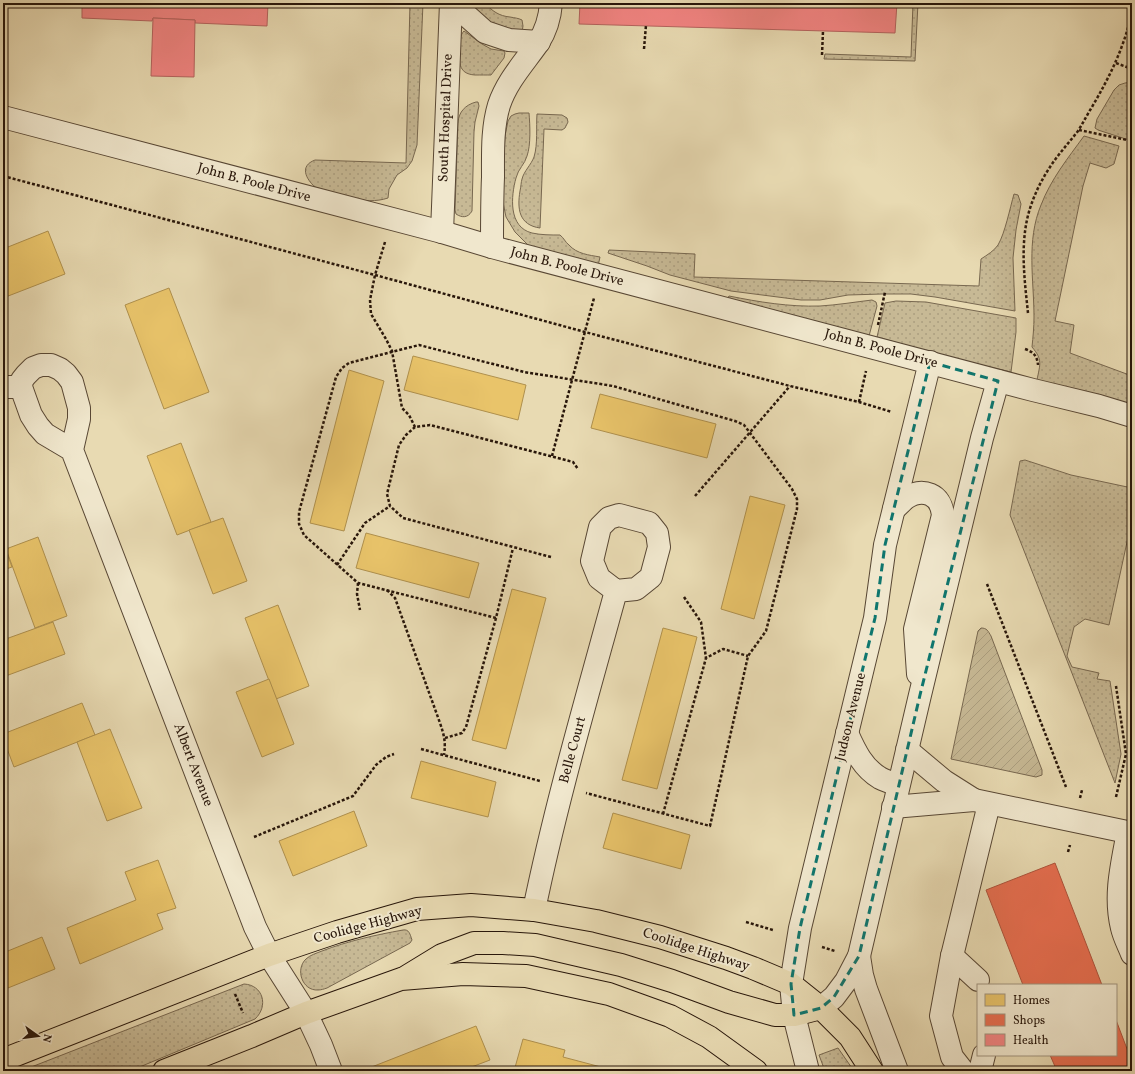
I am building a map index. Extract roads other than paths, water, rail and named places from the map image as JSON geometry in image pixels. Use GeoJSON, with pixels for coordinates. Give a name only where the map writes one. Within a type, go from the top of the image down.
{"type":"FeatureCollection","features":[{"type":"Feature","properties":{"kind":"main road","name":"Coolidge Highway"},"geometry":{"type":"LineString","coordinates":[[3,1060],[269,955],[337,932],[417,909],[472,906],[534,910],[596,921],[660,937],[726,958],[790,984],[821,1008],[850,1037],[872,1071]]}},
{"type":"Feature","properties":{"kind":"main road"},"geometry":{"type":"LineString","coordinates":[[164,1071],[252,1036],[306,1012],[401,979],[442,955],[474,943],[535,945],[621,965],[672,981],[730,1002],[775,1015],[794,1016],[821,1008]]}},
{"type":"Feature","properties":{"kind":"main road"},"geometry":{"type":"LineString","coordinates":[[401,979],[463,974],[526,976],[609,994],[670,1016],[709,1037],[756,1071]]}},
{"type":"Feature","properties":{"kind":"street","name":"South Hospital Drive"},"geometry":{"type":"LineString","coordinates":[[442,232],[451,3]]}},
{"type":"Feature","properties":{"kind":"street"},"geometry":{"type":"LineString","coordinates":[[456,3],[466,15],[485,32],[508,40],[539,42]]}},
{"type":"Feature","properties":{"kind":"street"},"geometry":{"type":"LineString","coordinates":[[492,247],[494,129],[499,105],[507,88],[539,42],[547,24],[551,3]]}},
{"type":"Feature","properties":{"kind":"street","name":"John B. Poole Drive"},"geometry":{"type":"LineString","coordinates":[[3,117],[442,232],[492,247],[1032,390],[1099,406],[1132,416]]}},
{"type":"Feature","properties":{"kind":"street","name":"Judson Avenue"},"geometry":{"type":"LineString","coordinates":[[808,1071],[794,1016],[790,984],[800,928],[875,618],[885,545],[930,362]]}},
{"type":"Feature","properties":{"kind":"street"},"geometry":{"type":"LineString","coordinates":[[41,365],[51,365],[60,369],[72,382],[79,408],[79,418],[72,450],[45,434],[12,387],[22,380],[33,368],[41,365]]}},
{"type":"Feature","properties":{"kind":"street"},"geometry":{"type":"LineString","coordinates":[[821,1008],[834,997],[846,981],[860,956],[898,785],[982,438],[998,381]]}},
{"type":"Feature","properties":{"kind":"street","name":"Albert Avenue"},"geometry":{"type":"LineString","coordinates":[[72,450],[255,927],[269,955],[306,1012],[331,1071]]}},
{"type":"Feature","properties":{"kind":"street"},"geometry":{"type":"LineString","coordinates":[[894,509],[906,498],[918,493],[926,492],[938,500],[942,507],[943,515],[915,629],[920,695]]}},
{"type":"Feature","properties":{"kind":"street","name":"Belle Court"},"geometry":{"type":"LineString","coordinates":[[534,910],[563,786],[616,591]]}},
{"type":"Feature","properties":{"kind":"street"},"geometry":{"type":"LineString","coordinates":[[847,733],[854,750],[866,767],[881,778],[898,785]]}},
{"type":"Feature","properties":{"kind":"street"},"geometry":{"type":"LineString","coordinates":[[907,750],[944,781],[981,802]]}},
{"type":"Feature","properties":{"kind":"street"},"geometry":{"type":"LineString","coordinates":[[963,1071],[952,1057],[941,1016],[981,802]]}},
{"type":"Feature","properties":{"kind":"street"},"geometry":{"type":"LineString","coordinates":[[893,807],[981,802],[1130,832],[1121,869],[1118,899],[1122,929],[1132,954]]}},
{"type":"Feature","properties":{"kind":"street"},"geometry":{"type":"LineString","coordinates":[[860,956],[862,975],[866,989],[897,1071]]}},
{"type":"Feature","properties":{"kind":"street"},"geometry":{"type":"LineString","coordinates":[[952,956],[978,980]]}},
{"type":"Feature","properties":{"kind":"street"},"geometry":{"type":"LineString","coordinates":[[980,1071],[984,1056]]}}]}
